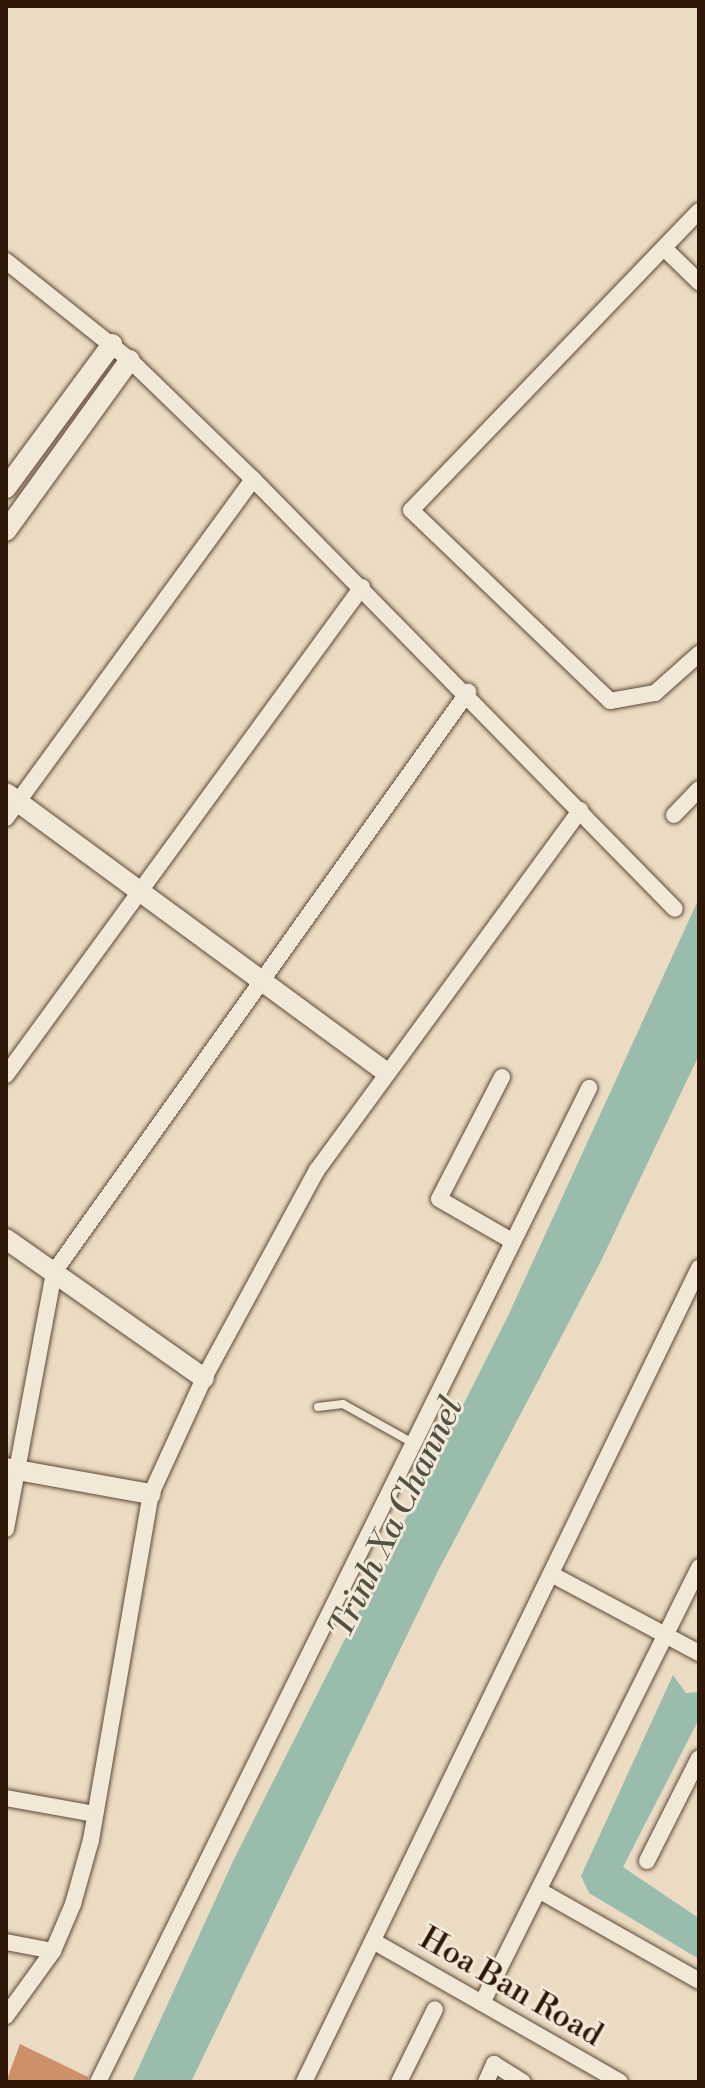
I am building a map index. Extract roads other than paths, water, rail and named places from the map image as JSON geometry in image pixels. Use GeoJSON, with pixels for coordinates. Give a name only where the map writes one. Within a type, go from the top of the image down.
{"type":"FeatureCollection","features":[{"type":"Feature","properties":{"kind":"street"},"geometry":{"type":"LineString","coordinates":[[699,211],[411,510],[610,701],[655,693],[699,654]]}},
{"type":"Feature","properties":{"kind":"street"},"geometry":{"type":"LineString","coordinates":[[664,248],[699,282]]}},
{"type":"Feature","properties":{"kind":"street"},"geometry":{"type":"LineString","coordinates":[[6,261],[112,344],[253,479],[468,692],[675,909]]}},
{"type":"Feature","properties":{"kind":"street"},"geometry":{"type":"LineString","coordinates":[[6,488],[112,344]]}},
{"type":"Feature","properties":{"kind":"street"},"geometry":{"type":"LineString","coordinates":[[6,531],[130,360]]}},
{"type":"Feature","properties":{"kind":"street"},"geometry":{"type":"LineString","coordinates":[[253,479],[10,804],[139,890],[257,980],[386,1072]]}},
{"type":"Feature","properties":{"kind":"street"},"geometry":{"type":"LineString","coordinates":[[6,1075],[362,587]]}},
{"type":"Feature","properties":{"kind":"street"},"geometry":{"type":"LineString","coordinates":[[6,1529],[11,1468],[54,1272],[257,980],[468,692]]}},
{"type":"Feature","properties":{"kind":"street"},"geometry":{"type":"LineString","coordinates":[[674,815],[699,789]]}},
{"type":"Feature","properties":{"kind":"street"},"geometry":{"type":"LineString","coordinates":[[6,2016],[53,1951],[95,1814],[151,1494],[204,1378],[317,1170],[580,810]]}},
{"type":"Feature","properties":{"kind":"street"},"geometry":{"type":"LineString","coordinates":[[502,1077],[439,1199],[512,1241]]}},
{"type":"Feature","properties":{"kind":"street"},"geometry":{"type":"LineString","coordinates":[[98,2082],[411,1442],[589,1088]]}},
{"type":"Feature","properties":{"kind":"street"},"geometry":{"type":"LineString","coordinates":[[6,1239],[204,1378]]}},
{"type":"Feature","properties":{"kind":"street"},"geometry":{"type":"LineString","coordinates":[[304,2082],[699,1268]]}},
{"type":"Feature","properties":{"kind":"street"},"geometry":{"type":"LineString","coordinates":[[11,1468],[151,1494]]}},
{"type":"Feature","properties":{"kind":"street"},"geometry":{"type":"LineString","coordinates":[[482,2003],[542,1892],[699,1567]]}},
{"type":"Feature","properties":{"kind":"street"},"geometry":{"type":"LineString","coordinates":[[551,1574],[699,1653]]}},
{"type":"Feature","properties":{"kind":"street"},"geometry":{"type":"LineString","coordinates":[[647,1861],[699,1758]]}},
{"type":"Feature","properties":{"kind":"street"},"geometry":{"type":"LineString","coordinates":[[6,1798],[95,1814]]}},
{"type":"Feature","properties":{"kind":"street"},"geometry":{"type":"LineString","coordinates":[[542,1892],[699,1981]]}},
{"type":"Feature","properties":{"kind":"street","name":"Hoa Ban Road"},"geometry":{"type":"LineString","coordinates":[[373,1941],[620,2082]]}},
{"type":"Feature","properties":{"kind":"street"},"geometry":{"type":"LineString","coordinates":[[6,1942],[53,1951]]}},
{"type":"Feature","properties":{"kind":"street"},"geometry":{"type":"LineString","coordinates":[[399,2082],[435,2009]]}},
{"type":"Feature","properties":{"kind":"street"},"geometry":{"type":"LineString","coordinates":[[486,2082],[494,2064],[523,2082]]}},
{"type":"Feature","properties":{"kind":"lane"},"geometry":{"type":"LineString","coordinates":[[318,1407],[343,1404],[411,1442]]}},
{"type":"Feature","properties":{"kind":"water label","name":"Trinh Xa Channel"},"geometry":{"type":"Point","coordinates":[397,1518]}}]}
